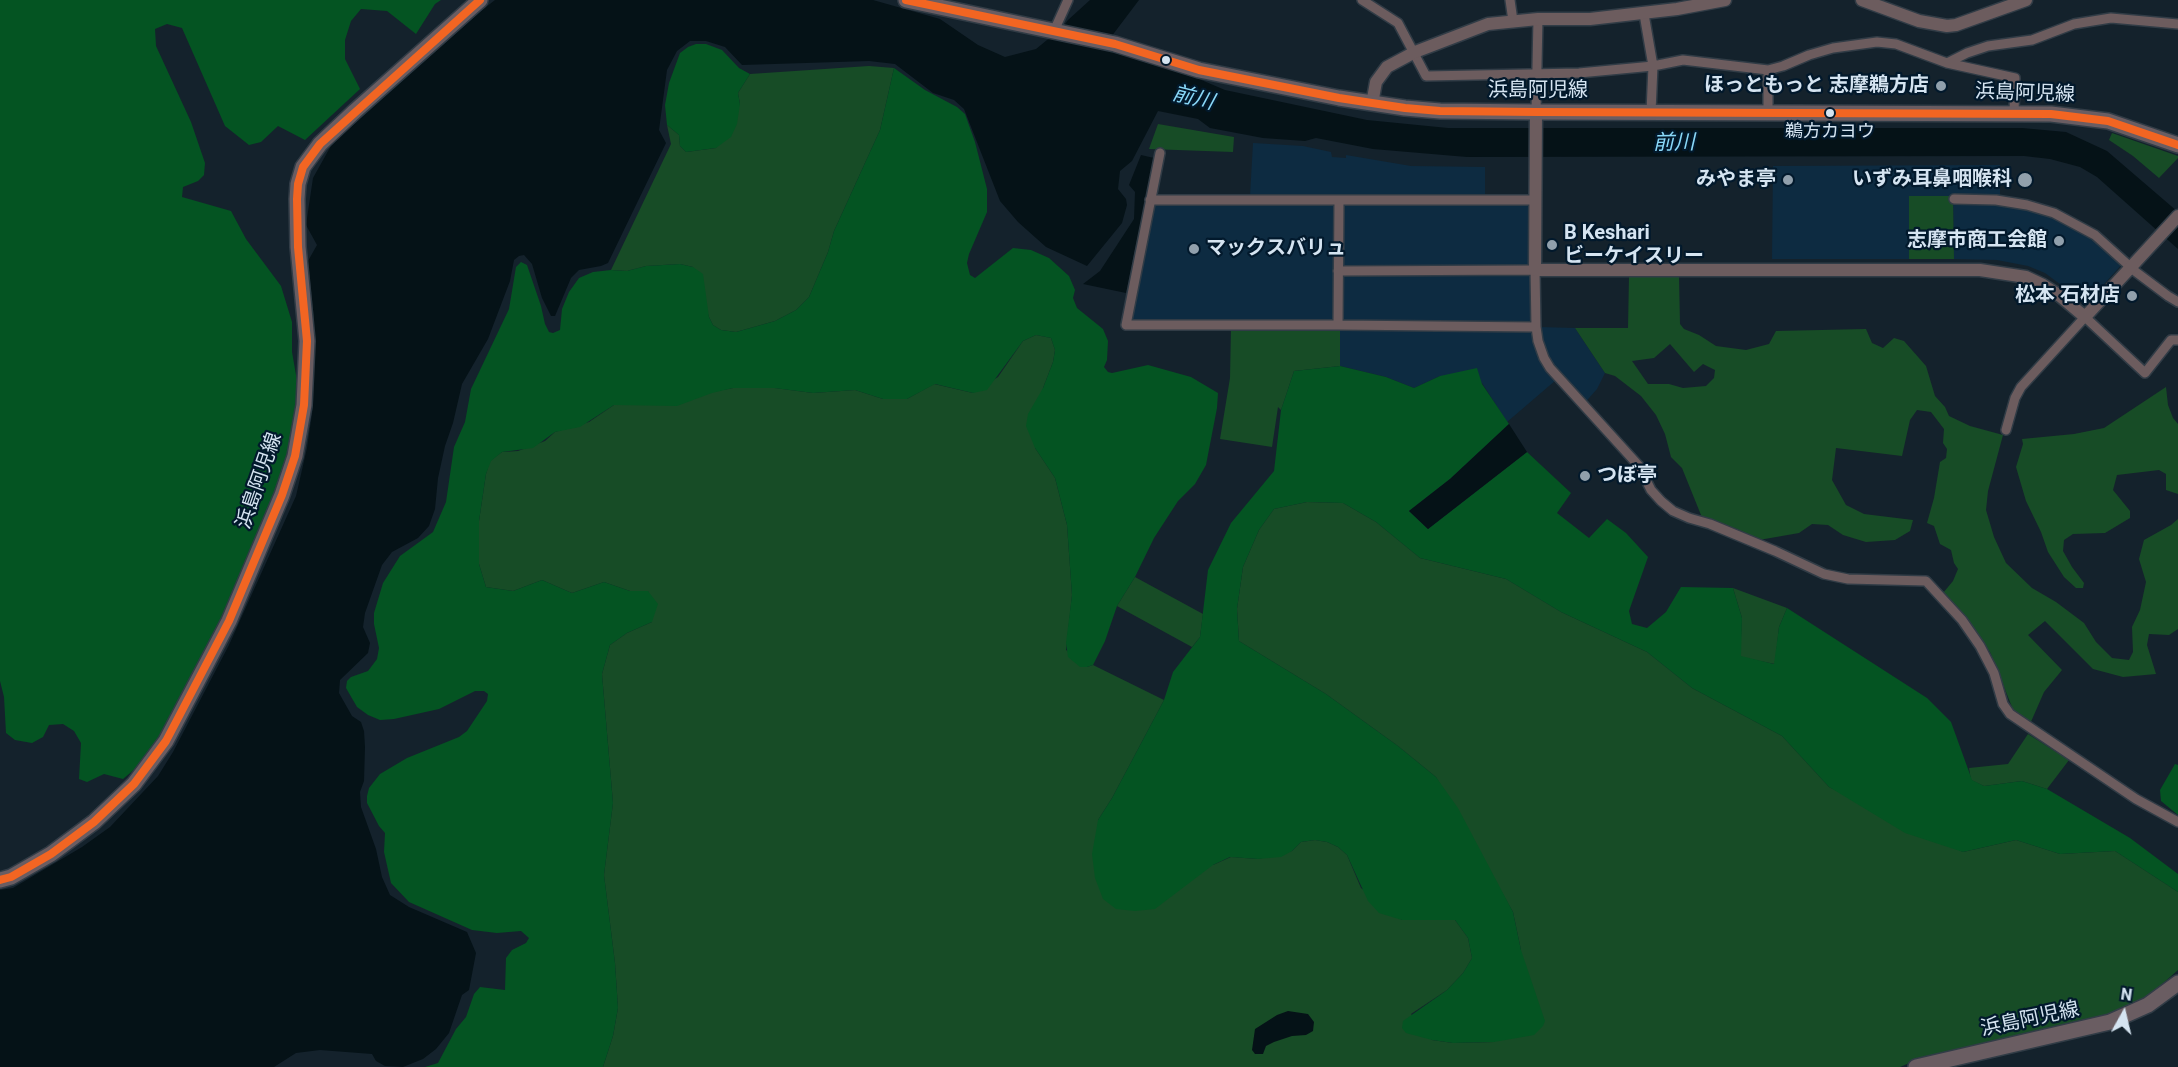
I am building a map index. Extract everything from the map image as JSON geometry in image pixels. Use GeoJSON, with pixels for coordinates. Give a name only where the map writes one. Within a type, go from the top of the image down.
{"type":"FeatureCollection","features":[{"type":"Feature","properties":{"kind":"main road","name":"浜島阿児線"},"geometry":{"type":"LineString","coordinates":[[0,880],[11,877],[51,854],[94,822],[134,784],[166,741],[229,621],[282,495],[295,456],[304,405],[307,341],[298,248],[297,199],[303,167],[320,144],[480,0]]}},
{"type":"Feature","properties":{"kind":"main road","name":"浜島阿児線"},"geometry":{"type":"LineString","coordinates":[[906,0],[1115,44],[1199,70],[1372,104],[1440,111],[1536,116],[1651,112],[2014,113],[2092,118],[2125,126],[2178,146]]}},
{"type":"Feature","properties":{"kind":"main road","name":"浜島阿児線"},"geometry":{"type":"LineString","coordinates":[[1916,1067],[2104,1024],[2148,1005],[2178,983]]}},
{"type":"Feature","properties":{"kind":"street"},"geometry":{"type":"LineString","coordinates":[[1056,31],[1068,0]]}},
{"type":"Feature","properties":{"kind":"street"},"geometry":{"type":"LineString","coordinates":[[1362,0],[1398,23],[1426,76],[1579,74],[1653,66],[1683,60],[1768,70],[1817,52],[1853,44],[1877,42],[1896,44],[1947,63],[2015,78],[2014,113]]}},
{"type":"Feature","properties":{"kind":"street"},"geometry":{"type":"LineString","coordinates":[[1509,0],[1513,21]]}},
{"type":"Feature","properties":{"kind":"street"},"geometry":{"type":"LineString","coordinates":[[1372,104],[1379,75],[1387,67],[1414,52],[1488,24],[1644,14],[1681,4],[1725,0]]}},
{"type":"Feature","properties":{"kind":"street"},"geometry":{"type":"LineString","coordinates":[[1862,0],[1919,21],[1947,26],[1956,25],[2026,0]]}},
{"type":"Feature","properties":{"kind":"street"},"geometry":{"type":"LineString","coordinates":[[1644,14],[1653,66],[1651,112]]}},
{"type":"Feature","properties":{"kind":"street"},"geometry":{"type":"LineString","coordinates":[[1947,63],[1988,46],[2032,40],[2074,24],[2111,18],[2178,24]]}},
{"type":"Feature","properties":{"kind":"street"},"geometry":{"type":"LineString","coordinates":[[1538,19],[1536,327],[1540,349],[1550,368],[1639,466],[1651,490],[1661,501],[1681,514],[1775,551],[1824,574],[1848,579],[1926,581],[1962,620],[1980,646],[1994,673],[2003,704],[2010,714],[2136,799],[2178,822]]}},
{"type":"Feature","properties":{"kind":"street"},"geometry":{"type":"LineString","coordinates":[[1768,70],[1768,112]]}},
{"type":"Feature","properties":{"kind":"street"},"geometry":{"type":"LineString","coordinates":[[1160,153],[1126,326],[1536,327]]}},
{"type":"Feature","properties":{"kind":"street"},"geometry":{"type":"LineString","coordinates":[[1954,199],[1996,200],[2027,205],[2054,213],[2096,235],[2131,266],[2178,302]]}},
{"type":"Feature","properties":{"kind":"street"},"geometry":{"type":"LineString","coordinates":[[1150,200],[1536,200]]}},
{"type":"Feature","properties":{"kind":"street"},"geometry":{"type":"LineString","coordinates":[[1338,325],[1339,201]]}},
{"type":"Feature","properties":{"kind":"street"},"geometry":{"type":"LineString","coordinates":[[2006,430],[2015,398],[2021,387],[2178,216]]}},
{"type":"Feature","properties":{"kind":"street"},"geometry":{"type":"LineString","coordinates":[[1338,271],[1980,270],[2026,278],[2043,285],[2085,317],[2145,373],[2171,340],[2178,340]]}},
{"type":"Feature","properties":{"kind":"shaded area"},"geometry":{"type":"Polygon","coordinates":[[[1253,143],[1303,146],[1331,152],[1332,157],[1346,158],[1346,155],[1411,166],[1485,167],[1485,197],[1542,197],[1539,327],[1575,328],[1605,373],[1597,389],[1582,406],[1556,380],[1507,422],[1482,383],[1440,376],[1414,388],[1386,377],[1340,366],[1340,329],[1128,324],[1155,195],[1250,196],[1253,143]]]}},
{"type":"Feature","properties":{"kind":"shaded area"},"geometry":{"type":"Polygon","coordinates":[[[2000,165],[2000,200],[2030,206],[2084,228],[2124,262],[2089,301],[2080,299],[2045,273],[2028,266],[1997,260],[1954,259],[1953,197],[1909,197],[1909,259],[1772,259],[1773,166],[2000,165]]]}},
{"type":"Feature","properties":{"kind":"green space"},"geometry":{"type":"Polygon","coordinates":[[[0,0],[441,0],[435,4],[416,34],[387,11],[361,9],[351,21],[345,40],[345,59],[360,89],[305,140],[278,126],[261,142],[249,145],[225,126],[182,28],[167,24],[155,29],[156,46],[191,122],[205,163],[204,175],[198,181],[183,187],[182,197],[231,211],[246,239],[281,286],[292,322],[292,352],[299,392],[300,428],[225,642],[142,763],[123,779],[104,774],[87,782],[79,779],[81,743],[74,731],[63,724],[49,725],[43,737],[32,743],[15,740],[6,733],[4,697],[0,681],[0,0]]]}},
{"type":"Feature","properties":{"kind":"green space"},"geometry":{"type":"Polygon","coordinates":[[[696,44],[706,44],[722,50],[739,68],[750,74],[738,93],[740,104],[737,124],[731,137],[716,148],[686,152],[680,146],[679,135],[667,125],[665,105],[669,83],[680,53],[696,44]]]}},
{"type":"Feature","properties":{"kind":"green space"},"geometry":{"type":"Polygon","coordinates":[[[869,66],[894,68],[880,130],[834,231],[828,252],[809,297],[796,310],[775,321],[736,332],[721,330],[713,325],[709,317],[693,267],[680,264],[646,266],[627,271],[611,270],[671,144],[667,125],[679,135],[680,146],[686,152],[716,148],[740,104],[738,93],[750,74],[869,66]]]}},
{"type":"Feature","properties":{"kind":"green space"},"geometry":{"type":"Polygon","coordinates":[[[894,68],[965,114],[987,189],[987,212],[967,263],[970,275],[975,278],[1013,248],[1031,250],[1049,258],[1069,276],[1075,290],[1073,298],[1077,308],[1103,329],[1108,341],[1107,360],[1104,367],[1108,372],[1148,365],[1191,377],[1218,393],[1206,465],[1195,484],[1178,501],[1154,538],[1135,577],[1117,606],[1105,641],[1093,665],[1080,667],[1068,657],[1066,643],[1072,595],[1067,525],[1055,478],[1035,448],[1026,426],[1028,414],[1043,388],[1053,362],[1055,350],[1051,338],[1036,335],[1023,341],[987,390],[973,393],[935,384],[907,399],[883,399],[855,390],[813,393],[774,388],[733,388],[677,406],[614,405],[580,427],[555,432],[533,448],[502,452],[491,461],[486,474],[479,521],[479,564],[486,587],[513,591],[542,580],[572,593],[604,582],[630,591],[648,591],[658,604],[652,622],[627,633],[610,645],[602,674],[613,803],[604,875],[618,1008],[613,1036],[603,1067],[425,1067],[438,1063],[456,1029],[466,1017],[474,994],[480,987],[505,990],[506,958],[512,950],[526,943],[529,938],[521,931],[497,933],[472,930],[409,902],[391,883],[384,852],[385,833],[367,803],[367,796],[369,788],[380,774],[407,758],[459,737],[467,731],[487,701],[488,694],[484,691],[475,691],[439,709],[380,720],[357,707],[346,688],[347,681],[351,677],[368,671],[377,659],[379,648],[374,613],[383,583],[400,556],[433,532],[446,502],[454,447],[465,422],[471,389],[509,309],[516,267],[521,262],[527,265],[545,324],[549,332],[553,333],[560,330],[562,309],[569,292],[579,278],[593,272],[627,271],[646,266],[680,264],[693,267],[703,274],[709,317],[713,325],[721,330],[736,332],[775,321],[796,310],[809,297],[828,252],[834,231],[880,130],[894,68]]]}},
{"type":"Feature","properties":{"kind":"green space"},"geometry":{"type":"Polygon","coordinates":[[[1158,124],[1234,137],[1233,152],[1149,149],[1158,124]]]}},
{"type":"Feature","properties":{"kind":"green space"},"geometry":{"type":"Polygon","coordinates":[[[2112,133],[2178,156],[2178,158],[2159,178],[2109,140],[2112,133]]]}},
{"type":"Feature","properties":{"kind":"green space"},"geometry":{"type":"Polygon","coordinates":[[[1909,196],[1953,196],[1954,259],[1909,259],[1909,196]]]}},
{"type":"Feature","properties":{"kind":"green space"},"geometry":{"type":"Polygon","coordinates":[[[1629,276],[1679,276],[1680,324],[1684,329],[1716,346],[1746,350],[1769,344],[1776,331],[1866,329],[1872,343],[1883,348],[1894,338],[1904,341],[1926,366],[1935,396],[1945,407],[1949,416],[1970,426],[2003,435],[1988,491],[1986,510],[1994,537],[2006,563],[2032,588],[2084,623],[2096,642],[2112,658],[2129,660],[2133,652],[2132,627],[2140,610],[2146,582],[2139,559],[2144,540],[2178,519],[2178,629],[2169,635],[2149,634],[2147,645],[2156,674],[2123,677],[2093,669],[2045,621],[2028,635],[2062,670],[2044,692],[2030,724],[2014,712],[1990,652],[1943,593],[1953,581],[1958,569],[1951,550],[1940,544],[1934,526],[1927,523],[1940,462],[1946,458],[1947,449],[1943,443],[1944,429],[1931,412],[1917,410],[1910,420],[1902,456],[1836,448],[1832,480],[1846,505],[1864,514],[1913,520],[1910,531],[1895,540],[1866,542],[1843,535],[1828,525],[1812,524],[1799,533],[1759,540],[1737,529],[1703,520],[1682,468],[1671,457],[1665,434],[1656,415],[1641,396],[1615,376],[1605,373],[1575,328],[1628,328],[1629,276]],[[1670,344],[1654,358],[1632,361],[1648,384],[1669,384],[1683,388],[1706,386],[1714,378],[1715,370],[1703,364],[1694,372],[1670,344]]]}},
{"type":"Feature","properties":{"kind":"green space"},"geometry":{"type":"Polygon","coordinates":[[[1231,327],[1340,329],[1340,366],[1294,371],[1281,410],[1278,407],[1272,447],[1220,439],[1230,378],[1231,327]]]}},
{"type":"Feature","properties":{"kind":"green space"},"geometry":{"type":"Polygon","coordinates":[[[1036,335],[1051,338],[1055,350],[1043,388],[1035,448],[1055,478],[1067,525],[1072,595],[1066,650],[1087,667],[1093,665],[1164,700],[1098,820],[1213,865],[1231,857],[1258,859],[1292,851],[1301,842],[1315,840],[1327,842],[1338,847],[1347,855],[1361,888],[1402,920],[1455,920],[1468,938],[1472,958],[1463,973],[1447,990],[1411,1014],[1432,1040],[1453,1043],[1494,1042],[1521,950],[1513,912],[1436,777],[1398,746],[1326,694],[1239,641],[1237,609],[1243,567],[1259,530],[1274,509],[1307,502],[1343,503],[1376,522],[1420,558],[1506,579],[1561,612],[1647,652],[1692,688],[1782,736],[1829,787],[1963,852],[2016,840],[2060,854],[2115,851],[2178,892],[2178,970],[2152,993],[2118,1014],[1921,1058],[1900,1067],[603,1067],[613,1036],[618,1008],[604,875],[613,803],[602,674],[610,645],[627,633],[652,622],[648,591],[630,591],[604,582],[572,593],[542,580],[513,591],[486,587],[479,564],[479,521],[490,461],[502,452],[518,451],[545,441],[555,432],[589,422],[614,405],[644,405],[733,388],[775,388],[813,393],[855,390],[883,399],[907,399],[934,384],[973,393],[998,377],[1023,341],[1036,335]]]}},
{"type":"Feature","properties":{"kind":"green space"},"geometry":{"type":"Polygon","coordinates":[[[1340,366],[1386,377],[1414,388],[1440,376],[1477,368],[1482,384],[1509,424],[1450,479],[1409,511],[1428,529],[1527,452],[1571,493],[1557,513],[1589,538],[1607,519],[1626,533],[1648,557],[1629,611],[1632,624],[1647,628],[1666,612],[1681,587],[1733,588],[1742,618],[1741,656],[1774,664],[1779,627],[1787,608],[1927,698],[1951,722],[1972,780],[1984,786],[2022,781],[2047,789],[2130,838],[2178,874],[2178,892],[2115,851],[2060,854],[2016,840],[1963,852],[1905,833],[1829,787],[1782,736],[1692,688],[1647,652],[1561,612],[1506,579],[1420,558],[1376,522],[1343,503],[1307,502],[1274,509],[1259,530],[1243,567],[1237,609],[1239,641],[1326,694],[1398,746],[1436,777],[1458,808],[1513,912],[1521,950],[1545,1021],[1543,1026],[1534,1035],[1494,1042],[1453,1043],[1406,1033],[1402,1028],[1403,1021],[1447,990],[1463,973],[1472,958],[1468,938],[1455,920],[1402,920],[1379,913],[1368,901],[1347,855],[1338,847],[1327,842],[1315,840],[1301,842],[1281,857],[1258,859],[1230,857],[1213,865],[1155,909],[1135,911],[1116,909],[1103,899],[1095,878],[1092,854],[1098,820],[1164,700],[1173,672],[1200,637],[1208,570],[1231,523],[1274,471],[1281,410],[1294,371],[1340,366]]]}},
{"type":"Feature","properties":{"kind":"green space"},"geometry":{"type":"Polygon","coordinates":[[[2166,387],[2168,405],[2178,424],[2178,494],[2166,490],[2166,474],[2159,470],[2117,475],[2113,490],[2130,511],[2130,518],[2105,533],[2073,534],[2064,540],[2063,551],[2084,583],[2083,588],[2076,588],[2064,577],[2048,552],[2026,501],[2016,467],[2023,444],[2022,439],[2074,434],[2104,428],[2166,387]]]}},
{"type":"Feature","properties":{"kind":"green space"},"geometry":{"type":"Polygon","coordinates":[[[1135,577],[1203,614],[1200,637],[1192,647],[1117,606],[1135,577]]]}},
{"type":"Feature","properties":{"kind":"green space"},"geometry":{"type":"Polygon","coordinates":[[[1733,588],[1787,608],[1779,627],[1775,664],[1740,657],[1742,618],[1733,588]]]}},
{"type":"Feature","properties":{"kind":"green space"},"geometry":{"type":"Polygon","coordinates":[[[2028,734],[2069,760],[2047,789],[2022,781],[1984,786],[1971,780],[1969,768],[2008,764],[2028,734]]]}},
{"type":"Feature","properties":{"kind":"green space"},"geometry":{"type":"Polygon","coordinates":[[[2175,764],[2178,765],[2178,815],[2161,801],[2160,790],[2175,764]]]}},
{"type":"Feature","properties":{"kind":"water","name":"前川"},"geometry":{"type":"Polygon","coordinates":[[[495,0],[873,0],[940,19],[978,45],[1005,57],[1036,49],[1056,36],[1068,20],[1090,0],[1139,0],[1102,49],[1152,59],[1161,67],[1192,76],[1225,90],[1367,120],[1448,128],[2022,128],[2066,132],[2107,151],[2178,212],[2178,249],[2097,177],[2080,167],[2050,159],[2024,156],[1467,157],[1373,149],[1316,138],[1305,141],[1263,138],[1210,128],[1198,119],[1158,111],[1132,161],[1120,171],[1118,189],[1126,199],[1127,205],[1122,223],[1087,266],[1046,247],[1018,222],[1000,201],[964,109],[954,100],[933,93],[895,64],[869,61],[742,65],[725,47],[706,41],[690,41],[677,51],[667,70],[659,130],[666,143],[608,263],[579,270],[571,278],[555,316],[551,316],[542,298],[532,264],[524,255],[514,260],[510,281],[488,339],[462,384],[445,446],[438,478],[435,509],[429,526],[418,538],[392,552],[382,565],[365,613],[363,627],[370,643],[368,653],[340,680],[339,693],[352,716],[361,722],[364,731],[364,781],[360,792],[361,807],[376,849],[382,877],[390,895],[409,907],[467,932],[476,953],[469,990],[462,995],[449,1033],[436,1049],[423,1059],[403,1067],[385,1066],[376,1061],[372,1054],[320,1050],[296,1053],[274,1067],[0,1067],[0,890],[13,888],[82,847],[110,827],[158,776],[229,645],[296,496],[313,407],[314,319],[308,261],[317,245],[306,225],[313,178],[332,144],[495,0]]]}},
{"type":"Feature","properties":{"kind":"water"},"geometry":{"type":"Polygon","coordinates":[[[1141,155],[1154,158],[1126,293],[1083,284],[1100,271],[1134,219],[1135,192],[1129,185],[1141,155]]]}},
{"type":"Feature","properties":{"kind":"water"},"geometry":{"type":"Polygon","coordinates":[[[1509,424],[1527,452],[1428,529],[1409,511],[1450,479],[1509,424]]]}},
{"type":"Feature","properties":{"kind":"water"},"geometry":{"type":"Polygon","coordinates":[[[1288,1011],[1308,1014],[1314,1022],[1313,1031],[1306,1035],[1292,1036],[1274,1042],[1266,1046],[1263,1054],[1255,1054],[1252,1050],[1255,1029],[1288,1011]]]}},
{"type":"Feature","properties":{"kind":"transit line"},"geometry":{"type":"LineString","coordinates":[[0,880],[11,877],[51,854],[94,822],[134,784],[166,741],[229,621],[282,495],[295,456],[304,405],[307,341],[298,247],[297,199],[303,167],[320,144],[480,0]]}},
{"type":"Feature","properties":{"kind":"transit line"},"geometry":{"type":"LineString","coordinates":[[906,0],[1115,44],[1199,70],[1339,98],[1405,108],[1440,111],[1536,112],[2051,114],[2108,121],[2178,145]]}},
{"type":"Feature","properties":{"kind":"place","name":"ほっともっと 志摩鵜方店"},"geometry":{"type":"Point","coordinates":[1941,86]}},
{"type":"Feature","properties":{"kind":"place","name":"鵜方カヨウ"},"geometry":{"type":"Point","coordinates":[1830,113]}},
{"type":"Feature","properties":{"kind":"place","name":"みやま亭"},"geometry":{"type":"Point","coordinates":[1788,180]}},
{"type":"Feature","properties":{"kind":"place","name":"いずみ耳鼻咽喉科"},"geometry":{"type":"Point","coordinates":[2025,180]}},
{"type":"Feature","properties":{"kind":"place","name":"志摩市商工会館"},"geometry":{"type":"Point","coordinates":[2059,241]}},
{"type":"Feature","properties":{"kind":"place","name":"B Keshari ビーケイスリー"},"geometry":{"type":"Point","coordinates":[1552,245]}},
{"type":"Feature","properties":{"kind":"place","name":"マックスバリュ"},"geometry":{"type":"Point","coordinates":[1194,249]}},
{"type":"Feature","properties":{"kind":"place","name":"松本 石材店"},"geometry":{"type":"Point","coordinates":[2132,296]}},
{"type":"Feature","properties":{"kind":"place","name":"つぼ亭"},"geometry":{"type":"Point","coordinates":[1585,476]}}]}
